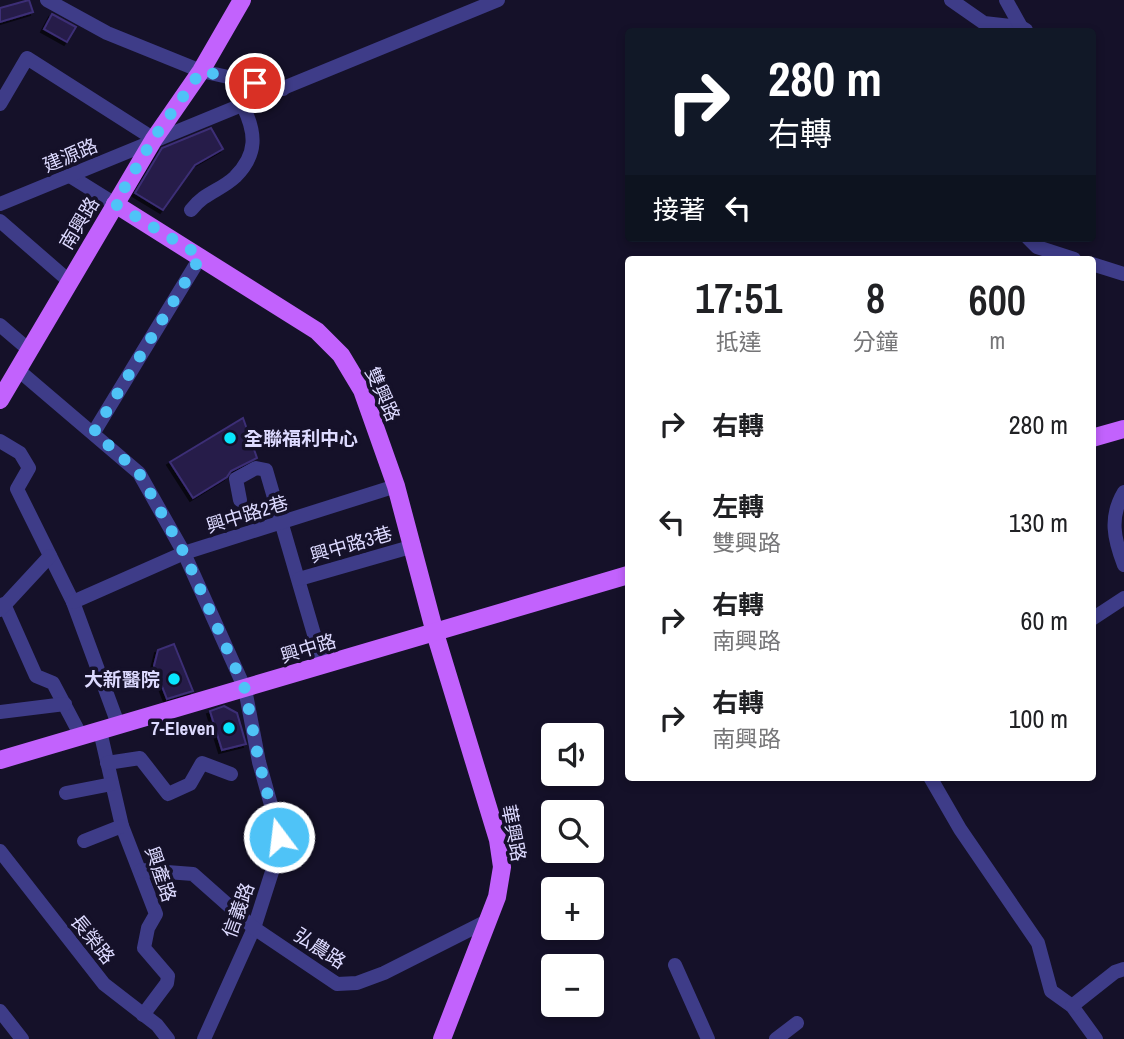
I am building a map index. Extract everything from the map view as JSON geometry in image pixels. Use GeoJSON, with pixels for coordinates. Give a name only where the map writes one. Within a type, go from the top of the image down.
{"type":"FeatureCollection","features":[{"type":"Feature","properties":{"kind":"main road","name":"南興路"},"geometry":{"type":"LineString","coordinates":[[0,400],[153,139],[201,71],[242,0]]}},
{"type":"Feature","properties":{"kind":"main road","name":"雙興路"},"geometry":{"type":"LineString","coordinates":[[115,204],[317,331],[341,355],[362,390],[396,486],[435,633]]}},
{"type":"Feature","properties":{"kind":"main road"},"geometry":{"type":"LineString","coordinates":[[1096,437],[1124,429]]}},
{"type":"Feature","properties":{"kind":"main road","name":"興中路"},"geometry":{"type":"LineString","coordinates":[[0,760],[625,576]]}},
{"type":"Feature","properties":{"kind":"main road","name":"華興路"},"geometry":{"type":"LineString","coordinates":[[435,633],[498,840],[502,867],[497,897],[489,920],[442,1039]]}},
{"type":"Feature","properties":{"kind":"street"},"geometry":{"type":"LineString","coordinates":[[47,0],[107,33],[201,71],[282,89]]}},
{"type":"Feature","properties":{"kind":"street","name":"建源路"},"geometry":{"type":"LineString","coordinates":[[0,204],[153,139],[243,106],[498,0]]}},
{"type":"Feature","properties":{"kind":"street"},"geometry":{"type":"LineString","coordinates":[[951,0],[984,23],[1018,28]]}},
{"type":"Feature","properties":{"kind":"street"},"geometry":{"type":"LineString","coordinates":[[1006,0],[1024,28]]}},
{"type":"Feature","properties":{"kind":"street"},"geometry":{"type":"LineString","coordinates":[[0,104],[27,58],[153,139]]}},
{"type":"Feature","properties":{"kind":"street"},"geometry":{"type":"LineString","coordinates":[[191,210],[202,196],[235,177],[252,149],[254,129],[243,106]]}},
{"type":"Feature","properties":{"kind":"street"},"geometry":{"type":"LineString","coordinates":[[70,176],[115,204]]}},
{"type":"Feature","properties":{"kind":"street"},"geometry":{"type":"LineString","coordinates":[[0,221],[69,281]]}},
{"type":"Feature","properties":{"kind":"street"},"geometry":{"type":"LineString","coordinates":[[1032,242],[1037,247],[1065,256]]}},
{"type":"Feature","properties":{"kind":"street"},"geometry":{"type":"LineString","coordinates":[[94,432],[201,256]]}},
{"type":"Feature","properties":{"kind":"street"},"geometry":{"type":"LineString","coordinates":[[1096,265],[1124,274]]}},
{"type":"Feature","properties":{"kind":"street"},"geometry":{"type":"LineString","coordinates":[[0,325],[28,349]]}},
{"type":"Feature","properties":{"kind":"street","name":"信義路"},"geometry":{"type":"LineString","coordinates":[[17,369],[139,473],[184,553],[245,689],[259,762],[279,837],[275,864],[254,928],[204,1039]]}},
{"type":"Feature","properties":{"kind":"street"},"geometry":{"type":"LineString","coordinates":[[0,442],[20,453],[29,468],[17,489],[73,602],[118,724]]}},
{"type":"Feature","properties":{"kind":"street","name":"興中路3巷"},"geometry":{"type":"LineString","coordinates":[[240,500],[236,479],[256,468],[266,470],[323,665]]}},
{"type":"Feature","properties":{"kind":"street","name":"興中路2巷"},"geometry":{"type":"LineString","coordinates":[[73,602],[184,553],[396,486]]}},
{"type":"Feature","properties":{"kind":"street"},"geometry":{"type":"LineString","coordinates":[[1124,492],[1115,519],[1113,536],[1124,565]]}},
{"type":"Feature","properties":{"kind":"street","name":"興中路3巷"},"geometry":{"type":"LineString","coordinates":[[299,579],[414,546]]}},
{"type":"Feature","properties":{"kind":"street"},"geometry":{"type":"LineString","coordinates":[[50,556],[2,607],[36,676],[53,683],[81,736]]}},
{"type":"Feature","properties":{"kind":"street"},"geometry":{"type":"LineString","coordinates":[[1096,616],[1124,598]]}},
{"type":"Feature","properties":{"kind":"street"},"geometry":{"type":"LineString","coordinates":[[0,712],[65,704]]}},
{"type":"Feature","properties":{"kind":"street","name":"興產路"},"geometry":{"type":"LineString","coordinates":[[100,731],[122,826],[156,914],[148,928],[144,948],[168,976],[167,983],[143,1015]]}},
{"type":"Feature","properties":{"kind":"street"},"geometry":{"type":"LineString","coordinates":[[107,763],[140,758],[168,794],[190,784],[202,763],[231,774]]}},
{"type":"Feature","properties":{"kind":"street"},"geometry":{"type":"LineString","coordinates":[[932,781],[960,829],[1038,943],[1051,991],[1072,1006],[1096,1039]]}},
{"type":"Feature","properties":{"kind":"street"},"geometry":{"type":"LineString","coordinates":[[66,793],[112,784]]}},
{"type":"Feature","properties":{"kind":"street"},"geometry":{"type":"LineString","coordinates":[[84,841],[122,826]]}},
{"type":"Feature","properties":{"kind":"street","name":"長榮路"},"geometry":{"type":"LineString","coordinates":[[0,851],[104,984],[169,1039]]}},
{"type":"Feature","properties":{"kind":"street","name":"弘農路"},"geometry":{"type":"LineString","coordinates":[[141,870],[193,874],[254,928],[337,984],[357,984],[384,973],[489,920]]}},
{"type":"Feature","properties":{"kind":"street"},"geometry":{"type":"LineString","coordinates":[[675,965],[708,1039]]}},
{"type":"Feature","properties":{"kind":"street"},"geometry":{"type":"LineString","coordinates":[[1072,1006],[1115,972],[1124,969]]}},
{"type":"Feature","properties":{"kind":"street"},"geometry":{"type":"LineString","coordinates":[[0,1011],[22,1039]]}},
{"type":"Feature","properties":{"kind":"street"},"geometry":{"type":"LineString","coordinates":[[776,1039],[797,1023]]}},
{"type":"Feature","properties":{"kind":"building"},"geometry":{"type":"Polygon","coordinates":[[[29,0],[33,12],[0,22],[0,8],[29,0]]]}},
{"type":"Feature","properties":{"kind":"building"},"geometry":{"type":"Polygon","coordinates":[[[52,14],[76,27],[67,42],[44,29],[52,14]]]}},
{"type":"Feature","properties":{"kind":"building"},"geometry":{"type":"Polygon","coordinates":[[[211,128],[223,149],[195,165],[163,210],[135,193],[162,148],[211,128]]]}},
{"type":"Feature","properties":{"kind":"building","name":"全聯福利中心"},"geometry":{"type":"Polygon","coordinates":[[[243,418],[257,458],[231,471],[227,477],[193,498],[170,462],[243,418]]]}},
{"type":"Feature","properties":{"kind":"building","name":"大新醫院"},"geometry":{"type":"Polygon","coordinates":[[[174,644],[193,691],[167,699],[154,666],[158,650],[174,644]]]}},
{"type":"Feature","properties":{"kind":"building","name":"7-Eleven"},"geometry":{"type":"Polygon","coordinates":[[[224,706],[237,713],[246,744],[222,750],[210,711],[224,706]]]}},
{"type":"Feature","properties":{"kind":"place","name":"全聯福利中心"},"geometry":{"type":"Point","coordinates":[230,438]}},
{"type":"Feature","properties":{"kind":"place","name":"大新醫院"},"geometry":{"type":"Point","coordinates":[174,679]}},
{"type":"Feature","properties":{"kind":"place","name":"7-Eleven"},"geometry":{"type":"Point","coordinates":[229,728]}},
{"type":"Feature","properties":{"kind":"route"},"geometry":{"type":"LineString","coordinates":[[255,83],[201,71],[153,139],[115,204],[201,256],[94,432],[139,473],[184,553],[245,689],[259,762],[279,837]]}}]}
